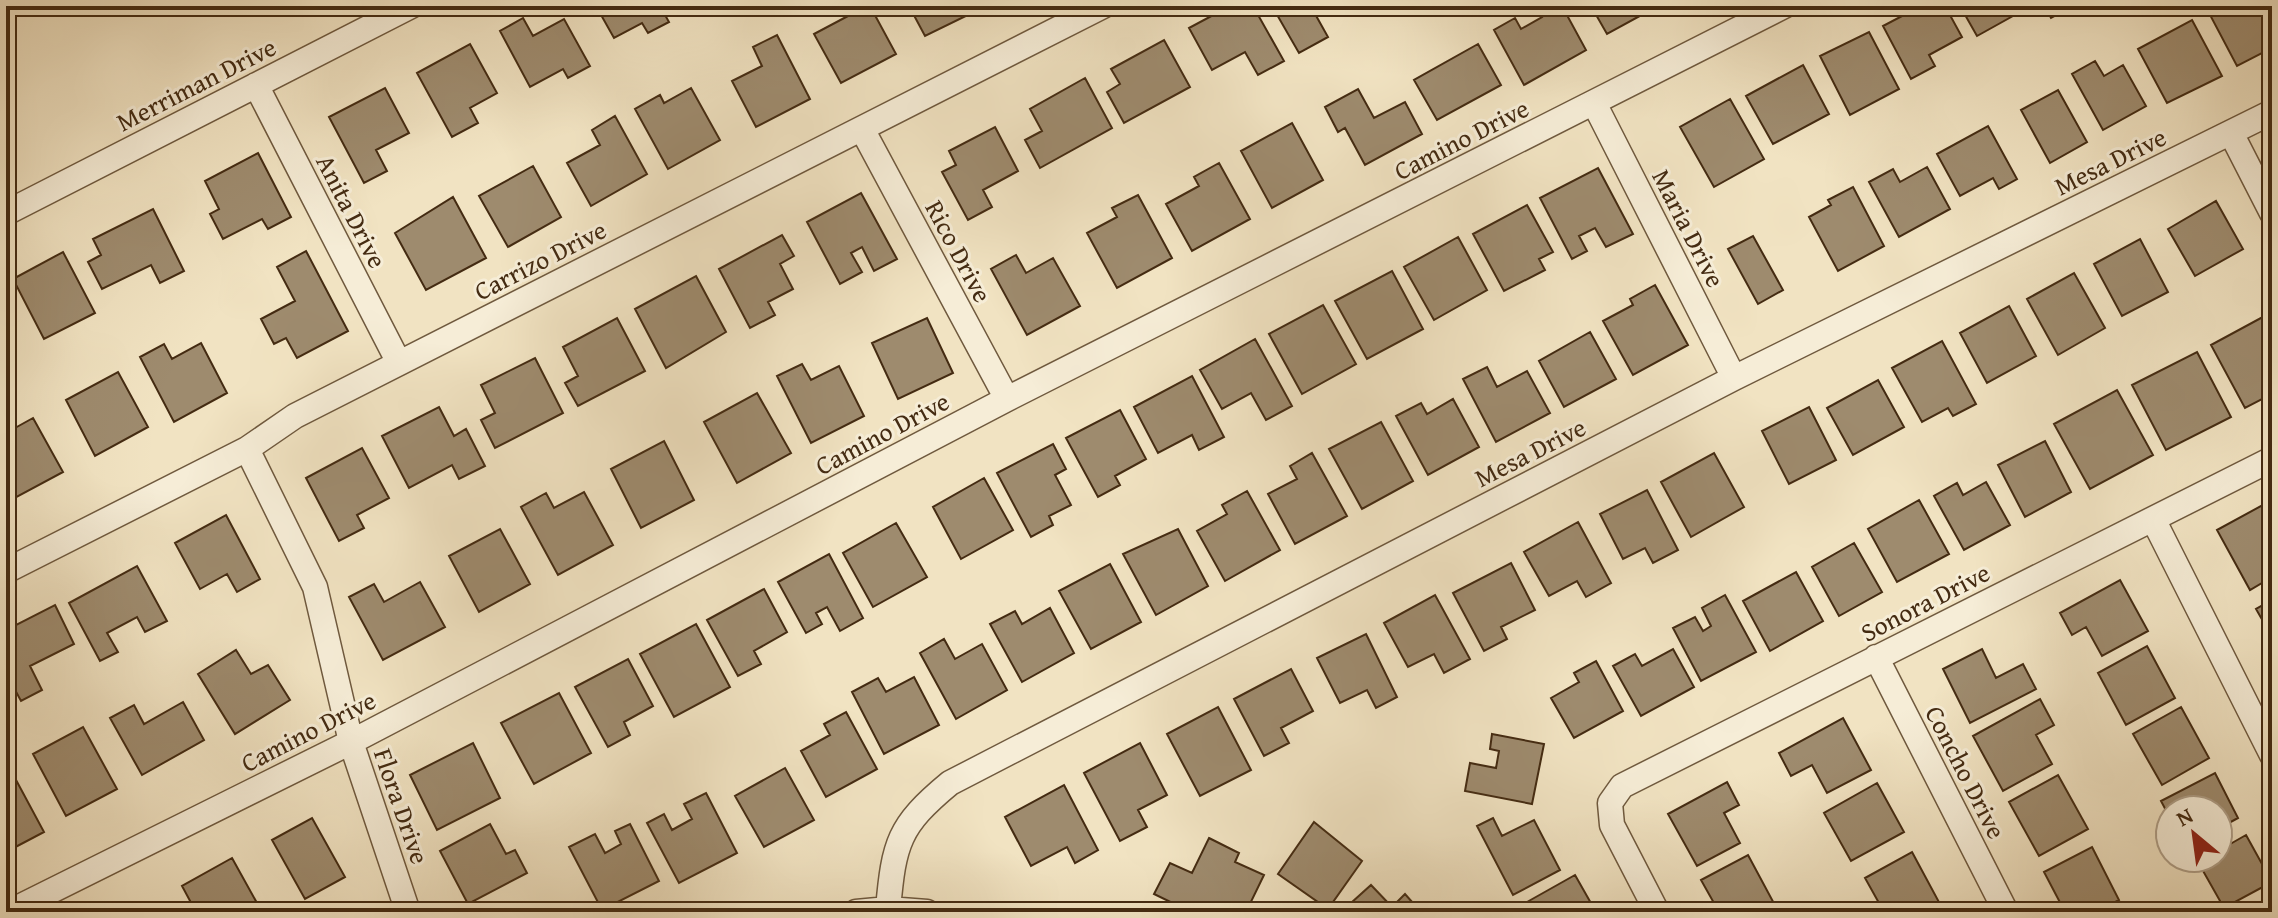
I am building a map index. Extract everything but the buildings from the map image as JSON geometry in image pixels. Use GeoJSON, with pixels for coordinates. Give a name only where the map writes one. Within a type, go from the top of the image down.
{"type":"FeatureCollection","features":[{"type":"Feature","properties":{"kind":"street","name":"Merriman Drive"},"geometry":{"type":"LineString","coordinates":[[6,213],[411,6]]}},
{"type":"Feature","properties":{"kind":"street","name":"Carrizo Drive"},"geometry":{"type":"LineString","coordinates":[[6,571],[247,449],[279,425],[399,363],[1103,6]]}},
{"type":"Feature","properties":{"kind":"street","name":"Camino Drive"},"geometry":{"type":"LineString","coordinates":[[9,912],[351,742],[1007,399],[1784,6]]}},
{"type":"Feature","properties":{"kind":"street","name":"Anita Drive"},"geometry":{"type":"LineString","coordinates":[[256,85],[399,363]]}},
{"type":"Feature","properties":{"kind":"street","name":"Maria Drive"},"geometry":{"type":"LineString","coordinates":[[1594,103],[1734,378]]}},
{"type":"Feature","properties":{"kind":"street","name":"Mesa Drive"},"geometry":{"type":"LineString","coordinates":[[888,909],[900,836],[917,810],[950,783],[1734,378],[2272,112]]}},
{"type":"Feature","properties":{"kind":"street","name":"Rico Drive"},"geometry":{"type":"LineString","coordinates":[[862,129],[1007,399]]}},
{"type":"Feature","properties":{"kind":"street"},"geometry":{"type":"LineString","coordinates":[[2231,133],[2272,213]]}},
{"type":"Feature","properties":{"kind":"street","name":"Flora Drive"},"geometry":{"type":"LineString","coordinates":[[247,449],[315,587],[351,742],[408,912]]}},
{"type":"Feature","properties":{"kind":"street","name":"Sonora Drive"},"geometry":{"type":"LineString","coordinates":[[1657,912],[1612,825],[1610,803],[1622,786],[2272,459]]}},
{"type":"Feature","properties":{"kind":"street"},"geometry":{"type":"LineString","coordinates":[[2153,519],[2272,755]]}},
{"type":"Feature","properties":{"kind":"street","name":"Concho Drive"},"geometry":{"type":"LineString","coordinates":[[1876,657],[2006,912]]}},
{"type":"Feature","properties":{"kind":"street"},"geometry":{"type":"LineString","coordinates":[[856,912],[888,909],[927,912]]}}]}
